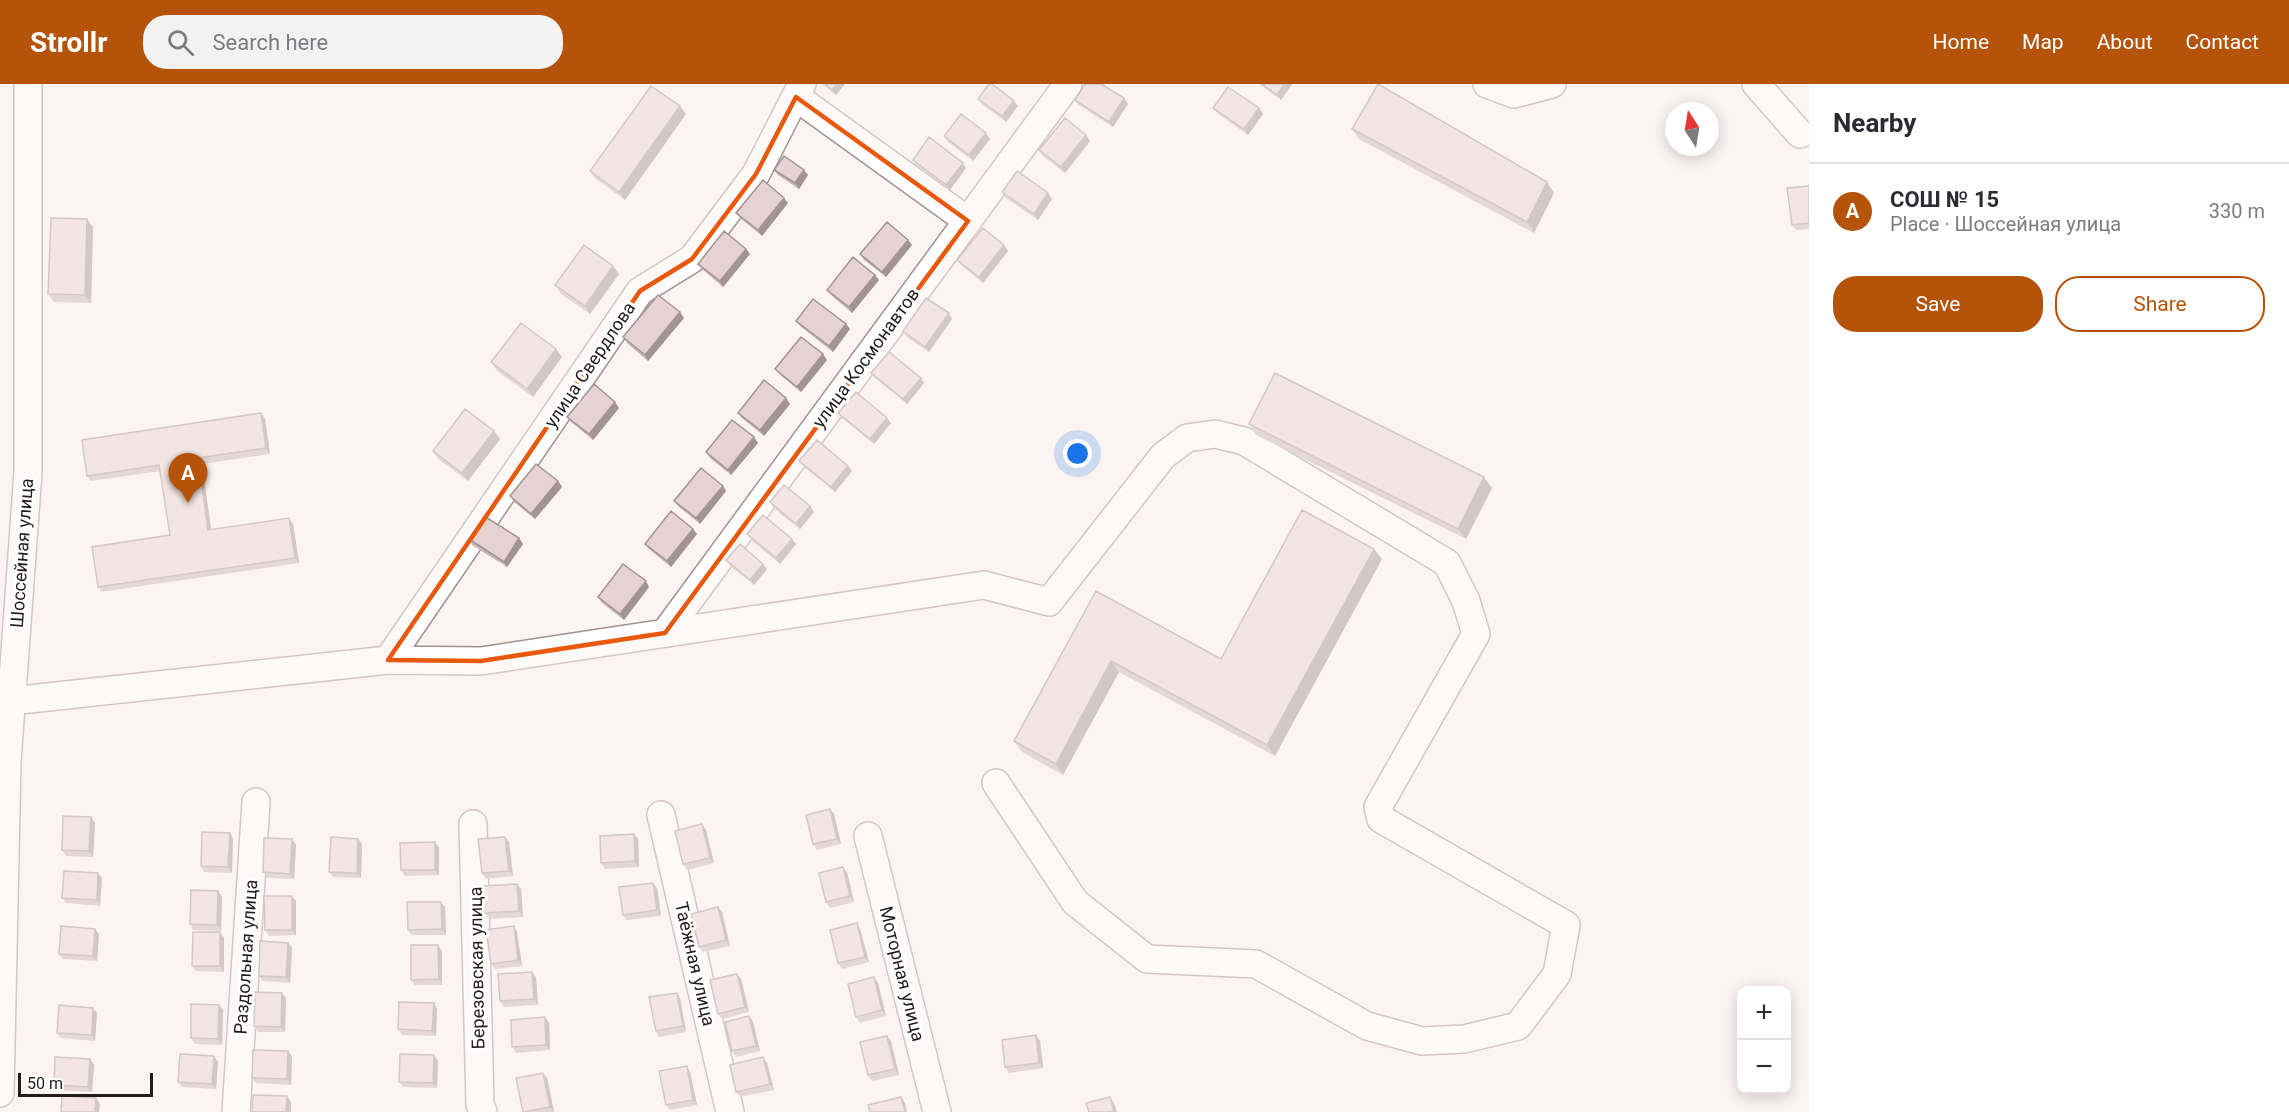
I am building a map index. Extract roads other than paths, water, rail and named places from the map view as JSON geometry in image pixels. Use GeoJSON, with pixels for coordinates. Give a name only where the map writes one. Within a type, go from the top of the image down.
{"type":"FeatureCollection","features":[{"type":"Feature","properties":{"kind":"street","name":"Шоссейная улица"},"geometry":{"type":"LineString","coordinates":[[0,1093],[6,762],[28,472],[28,84]]}},
{"type":"Feature","properties":{"kind":"street","name":"улица Космонавтов"},"geometry":{"type":"LineString","coordinates":[[664,633],[1068,84]]}},
{"type":"Feature","properties":{"kind":"street"},"geometry":{"type":"LineString","coordinates":[[1487,84],[1514,94],[1552,84]]}},
{"type":"Feature","properties":{"kind":"street"},"geometry":{"type":"LineString","coordinates":[[1756,84],[1800,134]]}},
{"type":"Feature","properties":{"kind":"street"},"geometry":{"type":"LineString","coordinates":[[799,91],[968,221]]}},
{"type":"Feature","properties":{"kind":"street","name":"улица Свердлова"},"geometry":{"type":"LineString","coordinates":[[388,660],[640,291],[692,259],[756,174],[799,91]]}},
{"type":"Feature","properties":{"kind":"street"},"geometry":{"type":"LineString","coordinates":[[11,701],[388,660],[481,661],[984,585],[1049,602],[1163,456],[1187,438],[1215,434],[1244,441],[1448,563],[1466,601],[1476,634],[1378,807],[1381,819],[1566,925],[1557,974],[1518,1026],[1464,1039],[1422,1041],[1367,1026],[1256,964],[1147,959],[1075,902],[996,783]]}},
{"type":"Feature","properties":{"kind":"street","name":"Раздольная улица"},"geometry":{"type":"LineString","coordinates":[[236,1112],[256,802]]}},
{"type":"Feature","properties":{"kind":"street","name":"Таёжная улица"},"geometry":{"type":"LineString","coordinates":[[661,815],[730,1112]]}},
{"type":"Feature","properties":{"kind":"street","name":"Березовская улица"},"geometry":{"type":"LineString","coordinates":[[473,824],[480,1104],[483,1112]]}},
{"type":"Feature","properties":{"kind":"street","name":"Моторная улица"},"geometry":{"type":"LineString","coordinates":[[868,836],[937,1112]]}},
{"type":"Feature","properties":{"kind":"place","name":"СОШ № 15"},"geometry":{"type":"Point","coordinates":[188,503]}}]}
